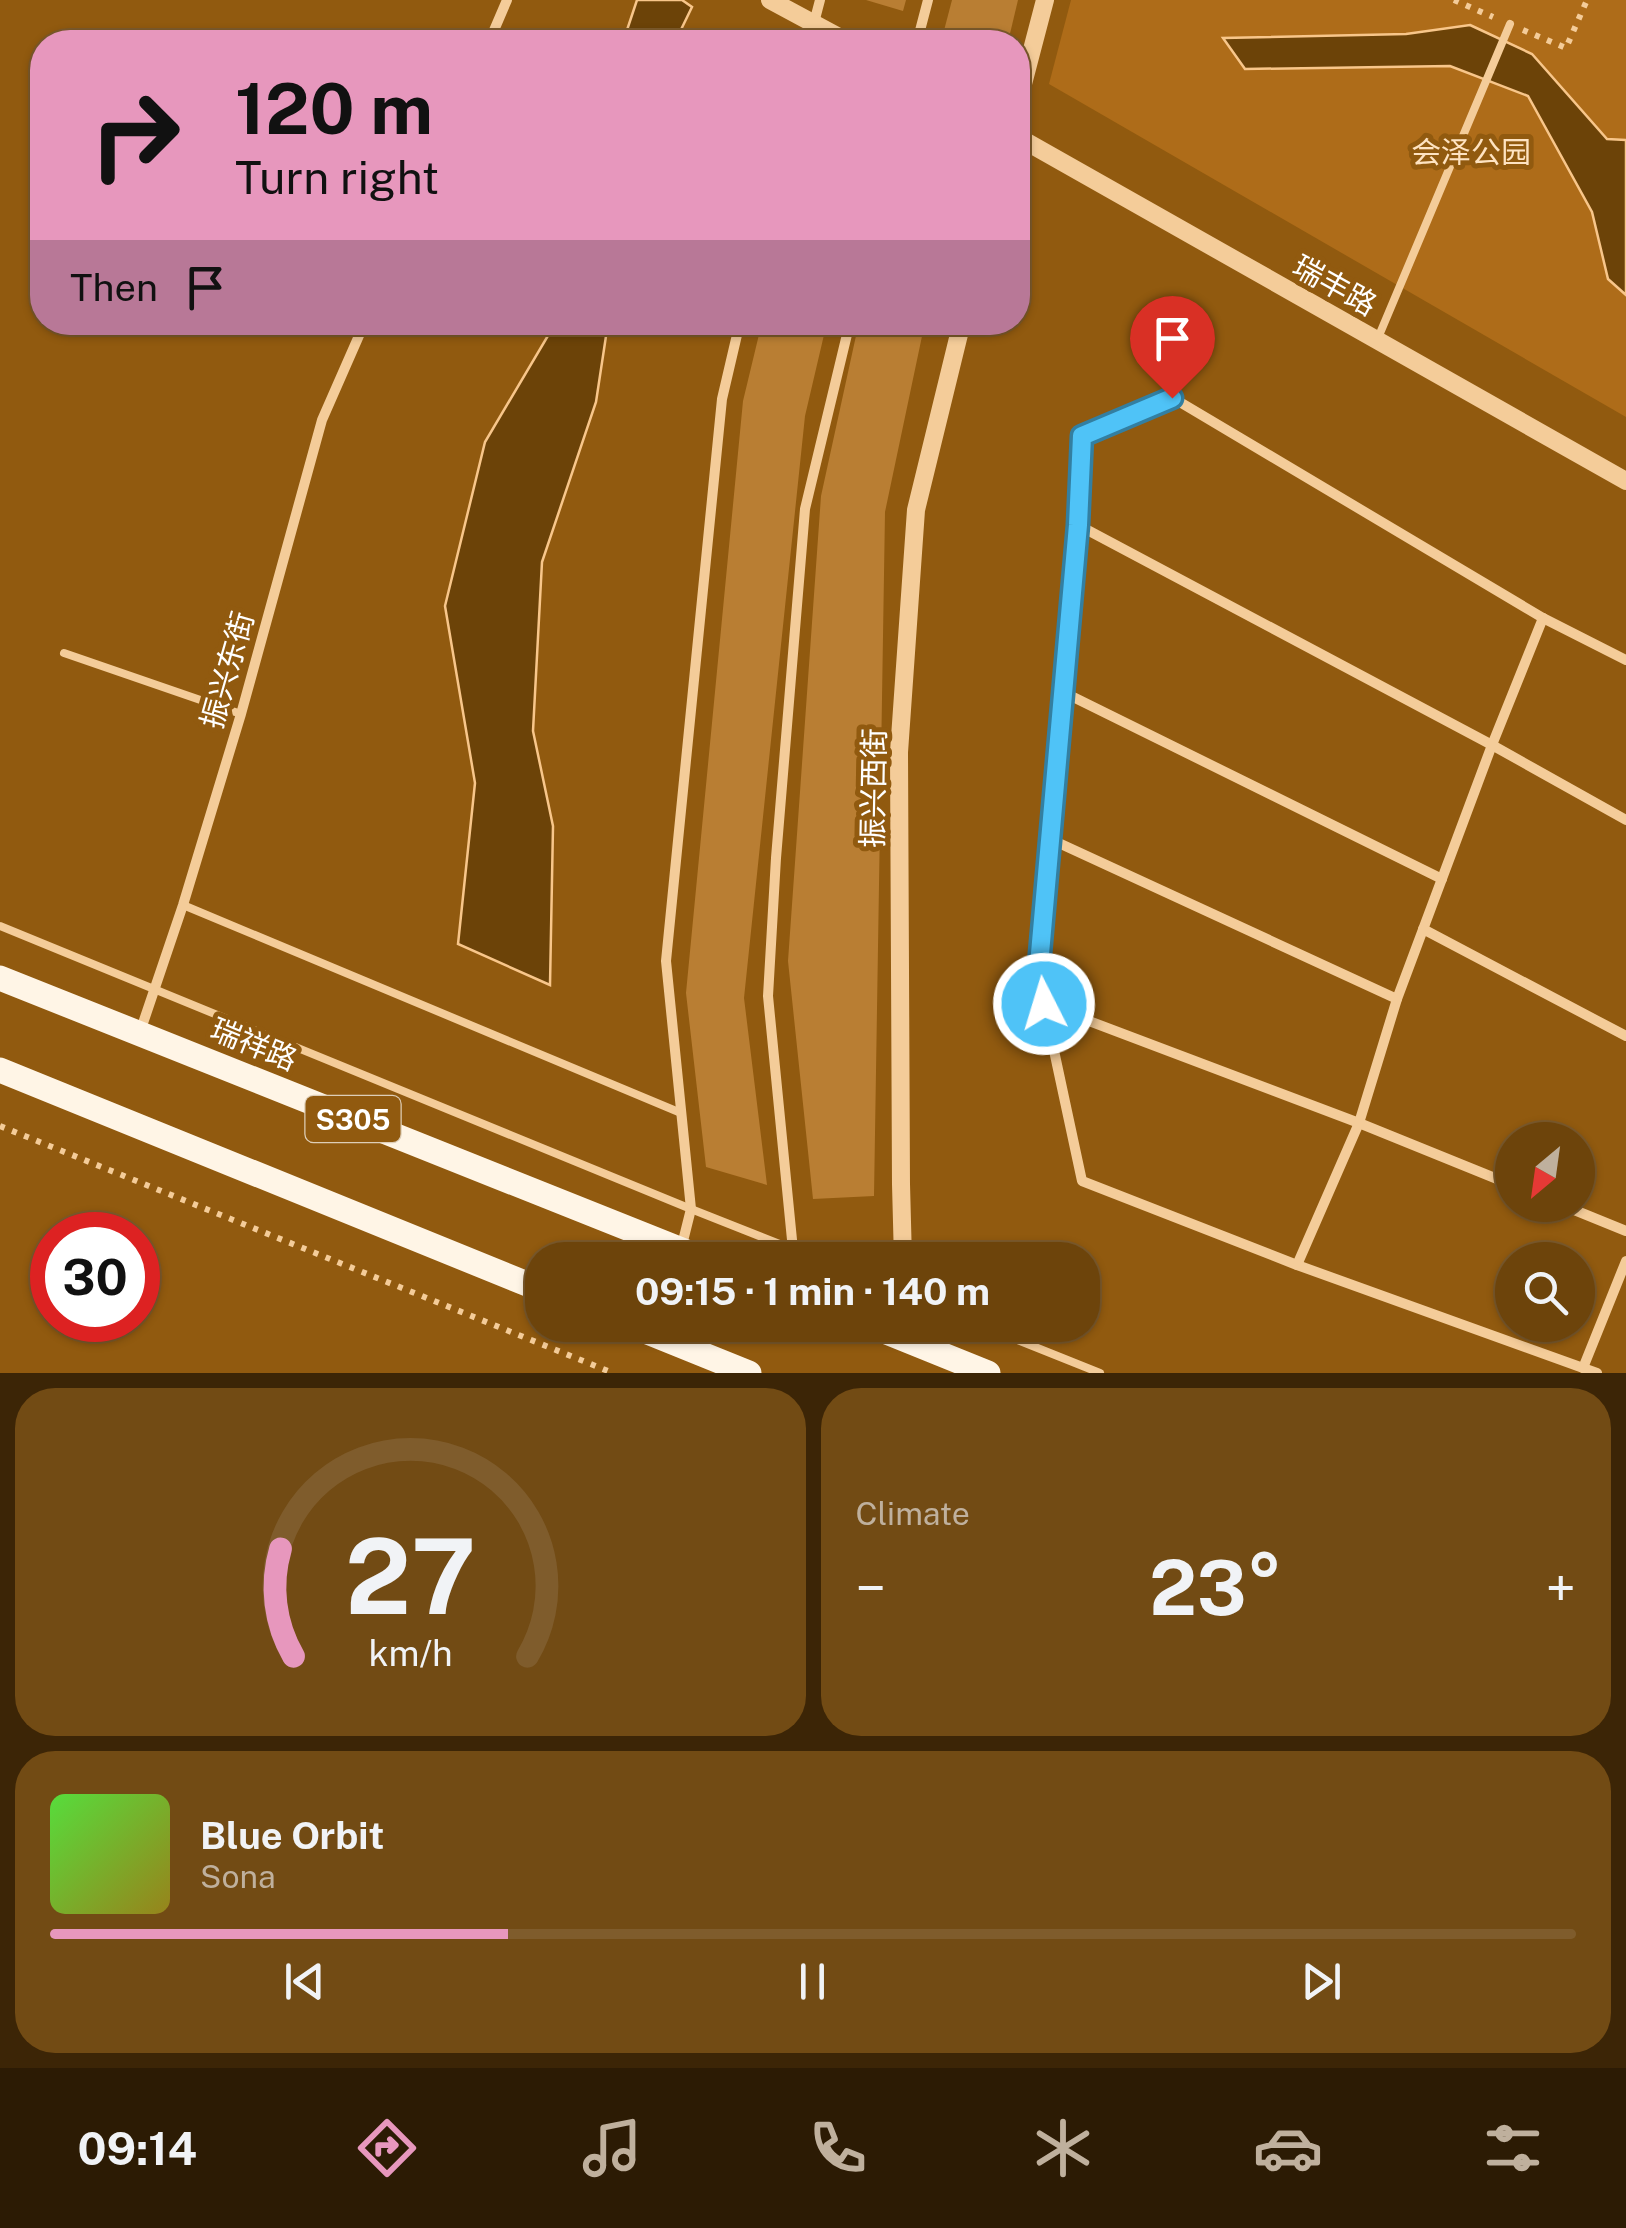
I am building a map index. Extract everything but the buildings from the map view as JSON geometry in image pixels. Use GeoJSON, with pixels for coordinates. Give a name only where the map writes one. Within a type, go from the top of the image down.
{"type":"FeatureCollection","features":[{"type":"Feature","properties":{"kind":"main road","name":"瑞祥路"},"geometry":{"type":"LineString","coordinates":[[0,978],[661,1242]]}},
{"type":"Feature","properties":{"kind":"main road"},"geometry":{"type":"LineString","coordinates":[[0,1070],[525,1283]]}},
{"type":"Feature","properties":{"kind":"main road"},"geometry":{"type":"LineString","coordinates":[[672,1342],[748,1373]]}},
{"type":"Feature","properties":{"kind":"main road"},"geometry":{"type":"LineString","coordinates":[[924,1342],[988,1373]]}},
{"type":"Feature","properties":{"kind":"street"},"geometry":{"type":"LineString","coordinates":[[494,30],[508,0]]}},
{"type":"Feature","properties":{"kind":"street"},"geometry":{"type":"LineString","coordinates":[[770,0],[807,30]]}},
{"type":"Feature","properties":{"kind":"street"},"geometry":{"type":"LineString","coordinates":[[812,30],[820,0]]}},
{"type":"Feature","properties":{"kind":"street"},"geometry":{"type":"LineString","coordinates":[[920,30],[928,0]]}},
{"type":"Feature","properties":{"kind":"street"},"geometry":{"type":"LineString","coordinates":[[1030,57],[1045,0]]}},
{"type":"Feature","properties":{"kind":"street","name":"瑞丰路"},"geometry":{"type":"LineString","coordinates":[[1030,144],[1626,481]]}},
{"type":"Feature","properties":{"kind":"street","name":"振兴东街"},"geometry":{"type":"LineString","coordinates":[[139,1033],[241,714],[322,420],[359,335]]}},
{"type":"Feature","properties":{"kind":"street"},"geometry":{"type":"LineString","coordinates":[[683,1242],[691,1210],[666,960],[722,399],[737,335]]}},
{"type":"Feature","properties":{"kind":"street"},"geometry":{"type":"LineString","coordinates":[[793,1242],[768,996],[776,858],[805,509],[847,335]]}},
{"type":"Feature","properties":{"kind":"street","name":"振兴西街"},"geometry":{"type":"LineString","coordinates":[[902,1242],[900,734],[916,510],[959,335]]}},
{"type":"Feature","properties":{"kind":"street"},"geometry":{"type":"LineString","coordinates":[[1598,1373],[1082,1182],[1038,976],[1078,525],[1082,436],[1172,398],[1544,618],[1626,660]]}},
{"type":"Feature","properties":{"kind":"street"},"geometry":{"type":"LineString","coordinates":[[1078,525],[1626,820]]}},
{"type":"Feature","properties":{"kind":"street"},"geometry":{"type":"LineString","coordinates":[[1298,1265],[1359,1123],[1397,999],[1544,618]]}},
{"type":"Feature","properties":{"kind":"street"},"geometry":{"type":"LineString","coordinates":[[1063,692],[1442,879]]}},
{"type":"Feature","properties":{"kind":"street"},"geometry":{"type":"LineString","coordinates":[[1050,839],[1397,999]]}},
{"type":"Feature","properties":{"kind":"street"},"geometry":{"type":"LineString","coordinates":[[1423,930],[1626,1036]]}},
{"type":"Feature","properties":{"kind":"street"},"geometry":{"type":"LineString","coordinates":[[1044,1004],[1495,1178]]}},
{"type":"Feature","properties":{"kind":"street"},"geometry":{"type":"LineString","coordinates":[[1595,1218],[1626,1231]]}},
{"type":"Feature","properties":{"kind":"street"},"geometry":{"type":"LineString","coordinates":[[1584,1368],[1626,1261]]}},
{"type":"Feature","properties":{"kind":"lane"},"geometry":{"type":"LineString","coordinates":[[1378,340],[1510,24]]}},
{"type":"Feature","properties":{"kind":"lane"},"geometry":{"type":"LineString","coordinates":[[64,653],[241,714]]}},
{"type":"Feature","properties":{"kind":"lane"},"geometry":{"type":"LineString","coordinates":[[183,904],[681,1112]]}},
{"type":"Feature","properties":{"kind":"lane"},"geometry":{"type":"LineString","coordinates":[[0,926],[766,1242]]}},
{"type":"Feature","properties":{"kind":"lane"},"geometry":{"type":"LineString","coordinates":[[1022,1342],[1100,1373]]}},
{"type":"Feature","properties":{"kind":"path"},"geometry":{"type":"LineString","coordinates":[[0,1126],[613,1373]]}},
{"type":"Feature","properties":{"kind":"green space","name":"会泽公园"},"geometry":{"type":"Polygon","coordinates":[[[1071,0],[1626,0],[1626,417],[1049,84],[1071,0]]]}},
{"type":"Feature","properties":{"kind":"shaded area"},"geometry":{"type":"Polygon","coordinates":[[[637,0],[682,0],[692,7],[681,30],[627,30],[637,0]]]}},
{"type":"Feature","properties":{"kind":"shaded area"},"geometry":{"type":"Polygon","coordinates":[[[1470,25],[1532,54],[1607,139],[1626,140],[1626,295],[1608,279],[1592,212],[1528,96],[1450,66],[1245,69],[1223,38],[1406,34],[1470,25]]]}},
{"type":"Feature","properties":{"kind":"shaded area"},"geometry":{"type":"Polygon","coordinates":[[[548,335],[606,335],[596,402],[542,562],[533,731],[553,826],[550,985],[458,944],[475,783],[445,606],[485,442],[548,335]]]}},
{"type":"Feature","properties":{"kind":"route"},"geometry":{"type":"LineString","coordinates":[[1044,1004],[1038,976],[1078,525],[1082,436],[1172,398]]}}]}
